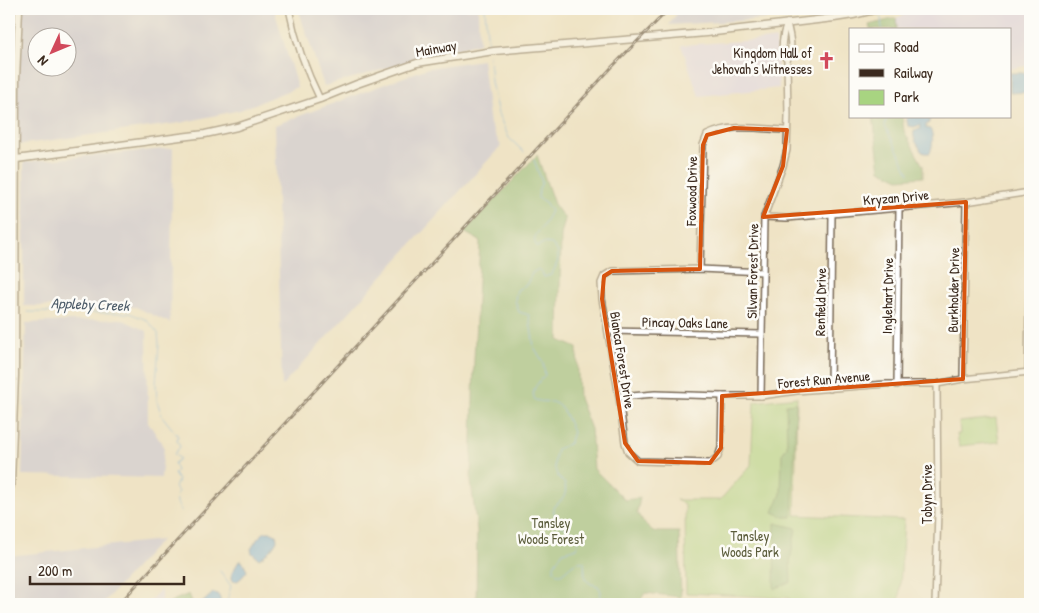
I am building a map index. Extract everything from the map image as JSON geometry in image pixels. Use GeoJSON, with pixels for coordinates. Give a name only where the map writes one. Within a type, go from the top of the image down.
{"type":"FeatureCollection","features":[{"type":"Feature","properties":{"kind":"street"},"geometry":{"type":"LineString","coordinates":[[9,489],[11,484],[15,375],[16,79],[19,9]]}},
{"type":"Feature","properties":{"kind":"street"},"geometry":{"type":"LineString","coordinates":[[289,9],[306,69],[320,100]]}},
{"type":"Feature","properties":{"kind":"street","name":"Mainway"},"geometry":{"type":"LineString","coordinates":[[9,160],[237,128],[320,100],[357,84],[417,63],[494,51],[706,33],[787,24],[834,18],[878,9]]}},
{"type":"Feature","properties":{"kind":"street","name":"Silvan Forest Drive"},"geometry":{"type":"LineString","coordinates":[[761,396],[764,218],[787,150],[787,60],[784,57],[782,34],[787,24]]}},
{"type":"Feature","properties":{"kind":"street","name":"Foxwood Drive"},"geometry":{"type":"LineString","coordinates":[[700,269],[703,145],[707,135],[716,131],[734,128],[787,130]]}},
{"type":"Feature","properties":{"kind":"street","name":"Kryzan Drive"},"geometry":{"type":"LineString","coordinates":[[764,218],[787,218],[966,202],[1030,192]]}},
{"type":"Feature","properties":{"kind":"street","name":"Burkholder Drive"},"geometry":{"type":"LineString","coordinates":[[963,379],[966,202]]}},
{"type":"Feature","properties":{"kind":"street","name":"Inglehart Drive"},"geometry":{"type":"LineString","coordinates":[[897,385],[899,208]]}},
{"type":"Feature","properties":{"kind":"street","name":"Renfield Drive"},"geometry":{"type":"LineString","coordinates":[[830,389],[832,214]]}},
{"type":"Feature","properties":{"kind":"street"},"geometry":{"type":"LineString","coordinates":[[1029,372],[1030,223]]}},
{"type":"Feature","properties":{"kind":"street","name":"Bianca Forest Drive"},"geometry":{"type":"LineString","coordinates":[[722,396],[721,448],[718,457],[710,463],[638,461],[628,452],[602,299],[604,276],[612,271],[700,269],[763,272]]}},
{"type":"Feature","properties":{"kind":"street","name":"Pincay Oaks Lane"},"geometry":{"type":"LineString","coordinates":[[608,331],[762,334]]}},
{"type":"Feature","properties":{"kind":"street","name":"Forest Run Avenue"},"geometry":{"type":"LineString","coordinates":[[619,397],[655,394],[761,396],[886,384],[937,384],[963,379],[1029,372]]}},
{"type":"Feature","properties":{"kind":"street","name":"Tobyn Drive"},"geometry":{"type":"LineString","coordinates":[[935,604],[938,512],[937,384]]}},
{"type":"Feature","properties":{"kind":"highlighted area"},"geometry":{"type":"Polygon","coordinates":[[[734,128],[787,130],[783,166],[763,217],[966,202],[963,379],[722,396],[721,448],[710,463],[638,461],[625,443],[602,299],[604,276],[612,271],[700,269],[703,145],[707,135],[734,128]]]}},
{"type":"Feature","properties":{"kind":"shaded area"},"geometry":{"type":"Polygon","coordinates":[[[9,9],[274,9],[297,87],[240,110],[180,123],[9,146],[9,9]]]}},
{"type":"Feature","properties":{"kind":"shaded area"},"geometry":{"type":"Polygon","coordinates":[[[298,9],[478,9],[479,43],[324,86],[298,9]]]}},
{"type":"Feature","properties":{"kind":"shaded area"},"geometry":{"type":"Polygon","coordinates":[[[680,9],[800,9],[801,17],[669,25],[680,9]]]}},
{"type":"Feature","properties":{"kind":"shaded area"},"geometry":{"type":"Polygon","coordinates":[[[920,9],[1030,9],[1030,65],[1012,69],[1012,28],[897,28],[896,18],[920,9]]]}},
{"type":"Feature","properties":{"kind":"shaded area"},"geometry":{"type":"Polygon","coordinates":[[[776,39],[779,88],[699,96],[681,45],[776,39]]]}},
{"type":"Feature","properties":{"kind":"shaded area"},"geometry":{"type":"Polygon","coordinates":[[[482,60],[490,124],[501,146],[282,386],[275,125],[428,68],[482,60]]]}},
{"type":"Feature","properties":{"kind":"shaded area"},"geometry":{"type":"Polygon","coordinates":[[[173,148],[170,323],[136,307],[24,306],[24,162],[173,148]]]}},
{"type":"Feature","properties":{"kind":"shaded area"},"geometry":{"type":"Polygon","coordinates":[[[121,319],[147,331],[148,422],[164,447],[161,478],[22,475],[26,323],[121,319]]]}},
{"type":"Feature","properties":{"kind":"shaded area"},"geometry":{"type":"Polygon","coordinates":[[[161,540],[102,604],[9,604],[9,556],[161,540]]]}},
{"type":"Feature","properties":{"kind":"shaded area"},"geometry":{"type":"Polygon","coordinates":[[[160,590],[161,604],[147,604],[160,590]]]}},
{"type":"Feature","properties":{"kind":"green space"},"geometry":{"type":"Polygon","coordinates":[[[800,9],[845,9],[801,17],[800,9]]]}},
{"type":"Feature","properties":{"kind":"green space"},"geometry":{"type":"Polygon","coordinates":[[[896,18],[897,28],[870,28],[869,25],[896,18]]]}},
{"type":"Feature","properties":{"kind":"green space"},"geometry":{"type":"Polygon","coordinates":[[[873,118],[902,118],[904,131],[923,166],[923,177],[899,179],[880,170],[873,118]]]}},
{"type":"Feature","properties":{"kind":"green space","name":"Tansley Woods Forest"},"geometry":{"type":"Polygon","coordinates":[[[537,155],[554,204],[565,219],[561,235],[559,340],[577,348],[579,398],[591,429],[594,469],[625,500],[640,498],[637,513],[654,532],[679,532],[681,597],[645,593],[639,602],[641,604],[476,604],[477,531],[471,481],[474,359],[480,241],[464,232],[537,155]]]}},
{"type":"Feature","properties":{"kind":"green space","name":"Tansley Woods Park"},"geometry":{"type":"Polygon","coordinates":[[[797,397],[795,515],[904,520],[899,604],[789,604],[789,598],[686,593],[685,505],[676,500],[720,500],[751,465],[754,402],[797,397]]]}},
{"type":"Feature","properties":{"kind":"green space"},"geometry":{"type":"Polygon","coordinates":[[[796,403],[792,517],[784,517],[773,512],[781,494],[782,454],[787,447],[786,404],[796,403]]]}},
{"type":"Feature","properties":{"kind":"green space"},"geometry":{"type":"Polygon","coordinates":[[[996,418],[999,442],[959,446],[957,434],[960,434],[959,422],[996,418]]]}},
{"type":"Feature","properties":{"kind":"green space"},"geometry":{"type":"Polygon","coordinates":[[[775,523],[796,528],[790,562],[791,582],[774,589],[775,523]]]}},
{"type":"Feature","properties":{"kind":"green space"},"geometry":{"type":"Polygon","coordinates":[[[189,594],[193,604],[169,604],[172,601],[189,594]]]}},
{"type":"Feature","properties":{"kind":"water"},"geometry":{"type":"Polygon","coordinates":[[[1012,73],[1030,73],[1030,92],[1012,93],[1012,73]]]}},
{"type":"Feature","properties":{"kind":"water"},"geometry":{"type":"Polygon","coordinates":[[[906,118],[930,118],[926,128],[930,129],[932,134],[930,153],[921,151],[915,139],[914,130],[921,129],[920,125],[908,126],[906,118]]]}},
{"type":"Feature","properties":{"kind":"water"},"geometry":{"type":"Polygon","coordinates":[[[265,532],[276,534],[277,540],[269,551],[259,559],[252,553],[251,549],[258,538],[265,532]]]}},
{"type":"Feature","properties":{"kind":"water"},"geometry":{"type":"Polygon","coordinates":[[[239,561],[242,561],[247,571],[239,580],[232,581],[232,573],[239,561]]]}},
{"type":"Feature","properties":{"kind":"water"},"geometry":{"type":"Polygon","coordinates":[[[213,593],[218,595],[221,604],[201,604],[213,593]]]}},
{"type":"Feature","properties":{"kind":"waterway"},"geometry":{"type":"LineString","coordinates":[[485,9],[488,48]]}},
{"type":"Feature","properties":{"kind":"waterway"},"geometry":{"type":"LineString","coordinates":[[881,17],[882,28]]}},
{"type":"Feature","properties":{"kind":"waterway"},"geometry":{"type":"LineString","coordinates":[[489,55],[491,82],[498,114],[509,138],[524,152]]}},
{"type":"Feature","properties":{"kind":"waterway"},"geometry":{"type":"LineString","coordinates":[[887,118],[885,126],[909,173]]}},
{"type":"Feature","properties":{"kind":"waterway"},"geometry":{"type":"LineString","coordinates":[[534,160],[542,182],[538,198],[545,202],[551,211],[536,235],[535,244],[537,247],[543,243],[552,244],[558,252],[558,260],[551,275],[544,277],[542,272],[537,270],[532,273],[527,284],[517,290],[515,300],[519,312],[529,315],[534,347],[543,362],[545,375],[534,390],[535,400],[552,402],[560,407],[573,432],[569,444],[557,449],[555,468],[558,476],[565,484],[565,495],[553,507],[555,519],[562,527],[575,534],[578,537],[578,542],[577,548],[563,552],[554,565],[554,571],[557,574],[561,574],[574,563],[584,562],[585,579],[591,584],[598,586],[601,591],[600,599],[595,604]]}},
{"type":"Feature","properties":{"kind":"waterway","name":"Appleby Creek"},"geometry":{"type":"LineString","coordinates":[[28,312],[129,313],[147,320],[158,333],[157,401],[162,416],[178,436],[177,440],[180,447],[174,454],[180,459],[174,463],[177,471],[174,474],[178,480],[175,488],[178,491],[177,501],[181,511]]}},
{"type":"Feature","properties":{"kind":"waterway","name":"Appleby Creek"},"geometry":{"type":"LineString","coordinates":[[220,571],[231,586],[227,601],[230,604]]}},
{"type":"Feature","properties":{"kind":"railway"},"geometry":{"type":"LineString","coordinates":[[119,604],[612,67],[669,9]]}},
{"type":"Feature","properties":{"kind":"place","name":"Kingdom Hall of Jehovah's Witnesses"},"geometry":{"type":"Point","coordinates":[826,60]}}]}
